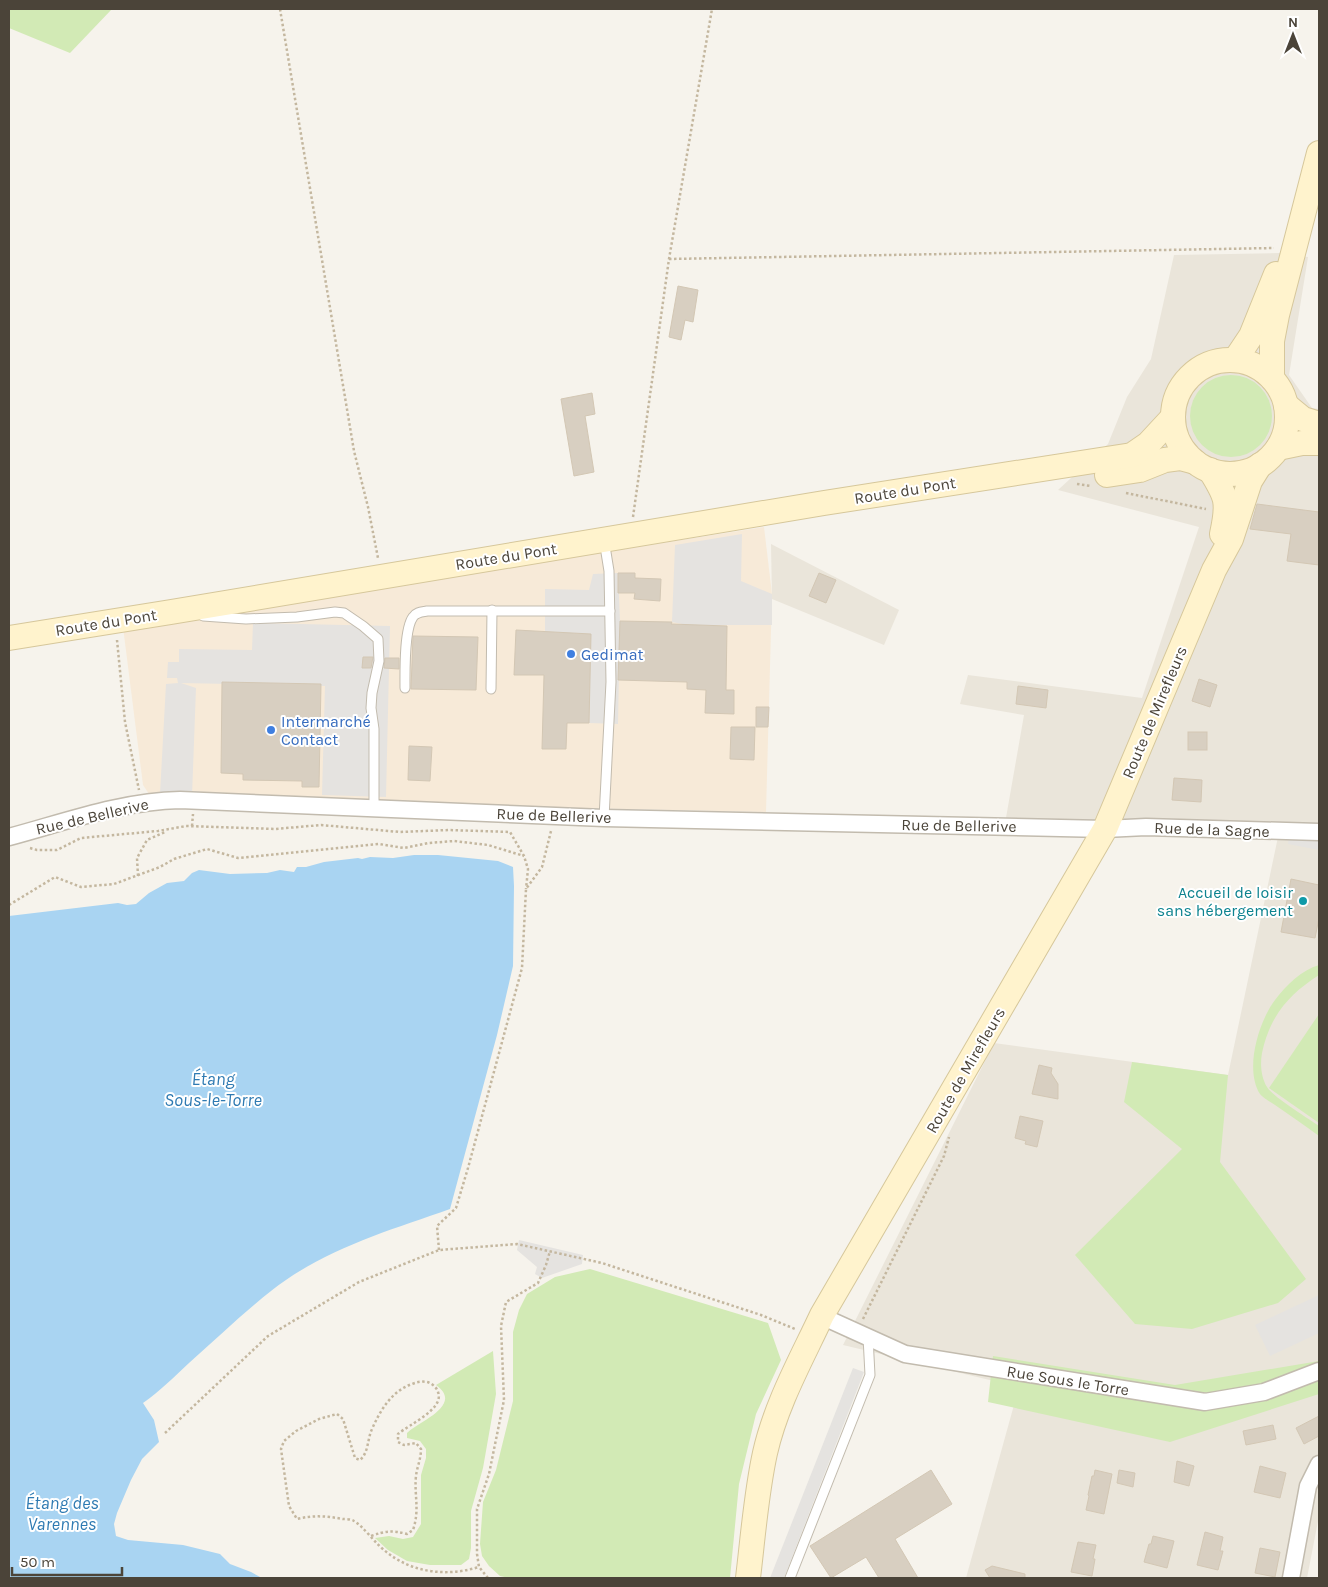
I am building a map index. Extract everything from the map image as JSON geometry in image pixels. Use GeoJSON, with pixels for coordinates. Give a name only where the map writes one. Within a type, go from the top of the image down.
{"type":"FeatureCollection","features":[{"type":"Feature","properties":{"kind":"main road"},"geometry":{"type":"LineString","coordinates":[[1272,378],[1272,341],[1277,315],[1319,153]]}},
{"type":"Feature","properties":{"kind":"main road"},"geometry":{"type":"LineString","coordinates":[[1234,360],[1251,336],[1312,182]]}},
{"type":"Feature","properties":{"kind":"main road"},"geometry":{"type":"LineString","coordinates":[[1234,360],[1248,363],[1261,369],[1272,378],[1281,391],[1286,405],[1287,420],[1278,448],[1260,465],[1244,472],[1227,474],[1202,466],[1183,449],[1175,434],[1173,416],[1176,398],[1185,382],[1199,369],[1216,362],[1234,360]]}},
{"type":"Feature","properties":{"kind":"main road"},"geometry":{"type":"LineString","coordinates":[[1286,405],[1303,420],[1319,424]]}},
{"type":"Feature","properties":{"kind":"main road","name":"Route du Pont"},"geometry":{"type":"LineString","coordinates":[[9,638],[1132,455],[1148,444],[1173,416]]}},
{"type":"Feature","properties":{"kind":"main road"},"geometry":{"type":"LineString","coordinates":[[1278,448],[1302,443],[1319,443]]}},
{"type":"Feature","properties":{"kind":"main road","name":"Route du Pont"},"geometry":{"type":"LineString","coordinates":[[1003,475],[1109,476],[1140,470],[1165,460],[1180,458],[1202,466]]}},
{"type":"Feature","properties":{"kind":"main road","name":"Route de Mirefleurs"},"geometry":{"type":"LineString","coordinates":[[748,1578],[759,1488],[766,1452],[784,1396],[822,1315],[1105,829],[1214,570],[1231,539],[1250,481],[1260,465]]}},
{"type":"Feature","properties":{"kind":"main road","name":"Route de Mirefleurs"},"geometry":{"type":"LineString","coordinates":[[1202,466],[1224,492],[1226,509],[1214,570]]}},
{"type":"Feature","properties":{"kind":"street","name":"Rue de Bellerive"},"geometry":{"type":"LineString","coordinates":[[9,837],[118,808],[162,800],[604,818],[1105,829]]}},
{"type":"Feature","properties":{"kind":"street","name":"Rue de la Sagne"},"geometry":{"type":"LineString","coordinates":[[1105,829],[1146,826],[1319,832]]}},
{"type":"Feature","properties":{"kind":"street","name":"Rue Sous le Torre"},"geometry":{"type":"LineString","coordinates":[[822,1315],[905,1354],[1205,1402],[1264,1392],[1319,1371]]}},
{"type":"Feature","properties":{"kind":"street"},"geometry":{"type":"LineString","coordinates":[[1291,1578],[1308,1486],[1319,1464]]}},
{"type":"Feature","properties":{"kind":"lane"},"geometry":{"type":"LineString","coordinates":[[604,540],[609,572],[611,719],[604,818]]}},
{"type":"Feature","properties":{"kind":"lane"},"geometry":{"type":"LineString","coordinates":[[404,688],[410,623],[413,616],[418,612],[492,610],[610,611]]}},
{"type":"Feature","properties":{"kind":"lane"},"geometry":{"type":"LineString","coordinates":[[491,690],[492,610]]}},
{"type":"Feature","properties":{"kind":"lane"},"geometry":{"type":"LineString","coordinates":[[170,612],[246,620],[335,612],[344,613],[378,639],[379,661],[372,693],[374,808]]}},
{"type":"Feature","properties":{"kind":"lane"},"geometry":{"type":"LineString","coordinates":[[790,1578],[870,1375],[868,1338]]}},
{"type":"Feature","properties":{"kind":"path"},"geometry":{"type":"LineString","coordinates":[[280,9],[354,451],[368,507],[381,577]]}},
{"type":"Feature","properties":{"kind":"path"},"geometry":{"type":"LineString","coordinates":[[630,536],[669,259],[712,9]]}},
{"type":"Feature","properties":{"kind":"path"},"geometry":{"type":"LineString","coordinates":[[669,259],[1287,247]]}},
{"type":"Feature","properties":{"kind":"path"},"geometry":{"type":"LineString","coordinates":[[1070,483],[1098,486]]}},
{"type":"Feature","properties":{"kind":"path"},"geometry":{"type":"LineString","coordinates":[[1122,492],[1208,510]]}},
{"type":"Feature","properties":{"kind":"path"},"geometry":{"type":"LineString","coordinates":[[113,621],[119,658],[125,722],[142,803]]}},
{"type":"Feature","properties":{"kind":"path"},"geometry":{"type":"LineString","coordinates":[[526,890],[542,867],[555,815]]}},
{"type":"Feature","properties":{"kind":"path"},"geometry":{"type":"LineString","coordinates":[[23,846],[37,850],[57,850],[81,838],[158,832],[192,826],[275,829],[321,825],[400,832],[450,830],[510,832],[524,856],[528,869],[522,968],[456,1208],[437,1226],[439,1250]]}},
{"type":"Feature","properties":{"kind":"path"},"geometry":{"type":"LineString","coordinates":[[138,876],[137,858],[147,840],[170,829]]}},
{"type":"Feature","properties":{"kind":"path"},"geometry":{"type":"LineString","coordinates":[[9,905],[55,876],[81,887],[114,884],[160,868],[174,859],[206,849],[238,858],[379,844],[404,848],[454,841],[488,845],[524,856]]}},
{"type":"Feature","properties":{"kind":"path"},"geometry":{"type":"LineString","coordinates":[[868,1338],[863,1318],[944,1156],[951,1130]]}},
{"type":"Feature","properties":{"kind":"path"},"geometry":{"type":"LineString","coordinates":[[165,1434],[268,1336],[359,1282],[439,1250],[517,1244],[602,1263],[761,1315],[812,1337]]}},
{"type":"Feature","properties":{"kind":"path"},"geometry":{"type":"LineString","coordinates":[[488,1578],[479,1567],[476,1554],[477,1509],[489,1474],[504,1400],[501,1326],[506,1302],[538,1283],[550,1251]]}},
{"type":"Feature","properties":{"kind":"path"},"geometry":{"type":"LineString","coordinates":[[371,1536],[381,1532],[393,1531],[407,1534],[413,1530],[418,1508],[416,1478],[421,1459],[421,1449],[416,1443],[404,1445],[398,1442],[398,1434],[405,1427],[424,1416],[438,1402],[439,1394],[436,1387],[428,1382],[420,1381],[408,1386],[396,1392],[387,1401],[371,1430],[364,1456],[360,1460],[355,1458],[343,1420],[337,1414],[319,1419],[284,1441],[281,1449],[289,1506],[297,1519],[323,1515],[354,1521],[384,1550],[402,1563],[423,1570],[442,1574],[464,1572],[479,1567]]}},
{"type":"Feature","properties":{"kind":"shaded area"},"geometry":{"type":"Polygon","coordinates":[[[1279,253],[1308,257],[1289,375],[1312,408],[1319,409],[1319,1516],[1307,1578],[966,1578],[1019,1387],[843,1345],[994,1043],[1228,1075],[1278,837],[1003,835],[1024,715],[960,704],[968,675],[1142,698],[1199,527],[1058,490],[1108,444],[1127,397],[1151,359],[1174,255],[1279,253]]]}},
{"type":"Feature","properties":{"kind":"shaded area"},"geometry":{"type":"Polygon","coordinates":[[[764,527],[772,594],[766,812],[389,804],[149,794],[143,785],[123,627],[764,527]]]}},
{"type":"Feature","properties":{"kind":"shaded area"},"geometry":{"type":"Polygon","coordinates":[[[742,534],[741,581],[772,594],[772,625],[687,625],[672,622],[675,545],[742,534]]]}},
{"type":"Feature","properties":{"kind":"shaded area"},"geometry":{"type":"Polygon","coordinates":[[[771,544],[899,610],[884,645],[772,599],[771,544]]]}},
{"type":"Feature","properties":{"kind":"shaded area"},"geometry":{"type":"Polygon","coordinates":[[[618,573],[620,621],[618,724],[589,723],[591,634],[545,632],[545,589],[589,590],[593,574],[618,573]]]}},
{"type":"Feature","properties":{"kind":"shaded area"},"geometry":{"type":"Polygon","coordinates":[[[253,623],[390,626],[386,797],[322,795],[325,686],[181,683],[196,688],[192,796],[160,794],[166,684],[178,683],[177,678],[167,678],[168,662],[179,662],[179,649],[252,650],[253,623]]]}},
{"type":"Feature","properties":{"kind":"shaded area"},"geometry":{"type":"Polygon","coordinates":[[[1290,831],[1319,832],[1319,850],[1288,844],[1290,831]]]}},
{"type":"Feature","properties":{"kind":"shaded area"},"geometry":{"type":"Polygon","coordinates":[[[519,1240],[583,1255],[582,1264],[542,1278],[535,1274],[537,1267],[517,1250],[519,1240]]]}},
{"type":"Feature","properties":{"kind":"shaded area"},"geometry":{"type":"Polygon","coordinates":[[[1319,1295],[1319,1333],[1270,1356],[1255,1325],[1319,1295]]]}},
{"type":"Feature","properties":{"kind":"shaded area"},"geometry":{"type":"Polygon","coordinates":[[[853,1368],[864,1372],[784,1578],[770,1578],[853,1368]]]}},
{"type":"Feature","properties":{"kind":"green space"},"geometry":{"type":"Polygon","coordinates":[[[9,9],[112,9],[70,53],[9,28],[9,9]]]}},
{"type":"Feature","properties":{"kind":"green space"},"geometry":{"type":"Polygon","coordinates":[[[1231,375],[1247,378],[1260,387],[1269,400],[1272,416],[1269,432],[1260,445],[1247,454],[1231,457],[1215,454],[1202,445],[1193,432],[1190,416],[1193,400],[1202,387],[1215,378],[1231,375]]]}},
{"type":"Feature","properties":{"kind":"green space"},"geometry":{"type":"Polygon","coordinates":[[[1319,965],[1319,975],[1298,990],[1275,1017],[1265,1040],[1261,1062],[1262,1075],[1267,1087],[1283,1102],[1319,1126],[1319,1136],[1260,1094],[1255,1084],[1253,1059],[1259,1032],[1269,1009],[1279,994],[1306,970],[1319,965]]]}},
{"type":"Feature","properties":{"kind":"green space"},"geometry":{"type":"Polygon","coordinates":[[[1319,1014],[1319,1123],[1269,1088],[1319,1014]]]}},
{"type":"Feature","properties":{"kind":"green space"},"geometry":{"type":"Polygon","coordinates":[[[1132,1062],[1228,1075],[1220,1162],[1306,1279],[1278,1303],[1192,1329],[1135,1324],[1075,1255],[1182,1149],[1124,1102],[1132,1062]]]}},
{"type":"Feature","properties":{"kind":"green space"},"geometry":{"type":"Polygon","coordinates":[[[590,1269],[768,1323],[781,1360],[756,1414],[739,1484],[730,1578],[509,1578],[500,1576],[482,1556],[480,1544],[483,1502],[496,1470],[513,1401],[513,1332],[519,1310],[527,1294],[555,1277],[590,1269]]]}},
{"type":"Feature","properties":{"kind":"green space"},"geometry":{"type":"Polygon","coordinates":[[[493,1351],[496,1394],[483,1468],[471,1511],[471,1548],[469,1559],[461,1565],[430,1565],[407,1561],[388,1550],[375,1538],[389,1536],[403,1539],[413,1537],[421,1524],[421,1475],[426,1458],[426,1449],[420,1441],[407,1438],[407,1433],[443,1406],[445,1399],[443,1392],[436,1385],[493,1351]]]}},
{"type":"Feature","properties":{"kind":"green space"},"geometry":{"type":"Polygon","coordinates":[[[993,1356],[1175,1385],[1319,1361],[1319,1394],[1170,1442],[988,1402],[993,1356]]]}},
{"type":"Feature","properties":{"kind":"water","name":"Étang Sous-le-Torre"},"geometry":{"type":"Polygon","coordinates":[[[438,855],[498,861],[513,867],[513,966],[497,1035],[450,1209],[357,1242],[291,1276],[250,1308],[167,1384],[143,1403],[154,1420],[159,1442],[142,1459],[131,1480],[114,1524],[116,1536],[128,1540],[183,1545],[220,1554],[230,1564],[262,1578],[9,1578],[9,916],[118,903],[136,904],[149,893],[167,883],[184,881],[192,873],[199,870],[230,874],[267,873],[280,870],[294,872],[297,867],[306,867],[324,862],[438,855]]]}},
{"type":"Feature","properties":{"kind":"building"},"geometry":{"type":"Polygon","coordinates":[[[678,286],[698,290],[693,322],[685,320],[681,340],[669,337],[678,286]]]}},
{"type":"Feature","properties":{"kind":"building"},"geometry":{"type":"Polygon","coordinates":[[[592,393],[595,414],[585,416],[594,472],[574,476],[561,399],[592,393]]]}},
{"type":"Feature","properties":{"kind":"building"},"geometry":{"type":"Polygon","coordinates":[[[1257,504],[1319,512],[1319,565],[1287,561],[1291,534],[1250,529],[1257,504]]]}},
{"type":"Feature","properties":{"kind":"building"},"geometry":{"type":"Polygon","coordinates":[[[618,573],[635,573],[635,578],[661,579],[660,601],[634,599],[635,593],[618,593],[618,573]]]}},
{"type":"Feature","properties":{"kind":"building"},"geometry":{"type":"Polygon","coordinates":[[[819,573],[836,580],[826,603],[809,596],[819,573]]]}},
{"type":"Feature","properties":{"kind":"building"},"geometry":{"type":"Polygon","coordinates":[[[620,621],[727,626],[726,690],[734,690],[734,714],[705,713],[706,690],[687,689],[687,682],[618,680],[620,621]]]}},
{"type":"Feature","properties":{"kind":"building"},"geometry":{"type":"Polygon","coordinates":[[[516,630],[591,634],[589,723],[567,723],[566,749],[542,749],[544,675],[514,675],[516,630]]]}},
{"type":"Feature","properties":{"kind":"building"},"geometry":{"type":"Polygon","coordinates":[[[413,636],[478,637],[476,690],[411,689],[413,636]]]}},
{"type":"Feature","properties":{"kind":"building"},"geometry":{"type":"Polygon","coordinates":[[[363,657],[373,657],[371,668],[362,668],[363,657]]]}},
{"type":"Feature","properties":{"kind":"building"},"geometry":{"type":"Polygon","coordinates":[[[385,658],[399,658],[399,669],[384,668],[385,658]]]}},
{"type":"Feature","properties":{"kind":"building"},"geometry":{"type":"Polygon","coordinates":[[[1199,679],[1217,685],[1210,707],[1192,701],[1199,679]]]}},
{"type":"Feature","properties":{"kind":"building","name":"Intermarché Contact"},"geometry":{"type":"Polygon","coordinates":[[[222,682],[321,684],[319,787],[302,787],[302,781],[243,780],[243,774],[221,773],[222,682]]]}},
{"type":"Feature","properties":{"kind":"building"},"geometry":{"type":"Polygon","coordinates":[[[1018,686],[1048,690],[1046,708],[1016,704],[1018,686]]]}},
{"type":"Feature","properties":{"kind":"building"},"geometry":{"type":"Polygon","coordinates":[[[756,707],[769,707],[768,727],[756,727],[756,707]]]}},
{"type":"Feature","properties":{"kind":"building"},"geometry":{"type":"Polygon","coordinates":[[[731,727],[755,727],[754,760],[730,759],[731,727]]]}},
{"type":"Feature","properties":{"kind":"building"},"geometry":{"type":"Polygon","coordinates":[[[1188,732],[1207,732],[1207,750],[1188,750],[1188,732]]]}},
{"type":"Feature","properties":{"kind":"building"},"geometry":{"type":"Polygon","coordinates":[[[409,746],[432,747],[430,781],[408,780],[409,746]]]}},
{"type":"Feature","properties":{"kind":"building"},"geometry":{"type":"Polygon","coordinates":[[[1174,778],[1202,780],[1201,802],[1172,800],[1174,778]]]}},
{"type":"Feature","properties":{"kind":"building","name":"Accueil de loisir sans hébergement"},"geometry":{"type":"Polygon","coordinates":[[[1291,879],[1319,885],[1319,918],[1315,938],[1281,932],[1291,879]]]}},
{"type":"Feature","properties":{"kind":"building"},"geometry":{"type":"Polygon","coordinates":[[[1039,1065],[1052,1068],[1051,1073],[1058,1084],[1058,1099],[1032,1094],[1039,1065]]]}},
{"type":"Feature","properties":{"kind":"building"},"geometry":{"type":"Polygon","coordinates":[[[1020,1116],[1043,1121],[1037,1147],[1025,1144],[1026,1141],[1015,1138],[1020,1116]]]}},
{"type":"Feature","properties":{"kind":"building"},"geometry":{"type":"Polygon","coordinates":[[[1319,1416],[1319,1436],[1304,1444],[1296,1428],[1319,1416]]]}},
{"type":"Feature","properties":{"kind":"building"},"geometry":{"type":"Polygon","coordinates":[[[1273,1425],[1276,1439],[1246,1445],[1243,1431],[1273,1425]]]}},
{"type":"Feature","properties":{"kind":"building"},"geometry":{"type":"Polygon","coordinates":[[[1177,1461],[1194,1466],[1189,1486],[1174,1482],[1177,1461]]]}},
{"type":"Feature","properties":{"kind":"building"},"geometry":{"type":"Polygon","coordinates":[[[1260,1466],[1286,1473],[1280,1498],[1254,1492],[1260,1466]]]}},
{"type":"Feature","properties":{"kind":"building"},"geometry":{"type":"Polygon","coordinates":[[[931,1470],[952,1504],[895,1539],[918,1578],[879,1578],[866,1557],[831,1578],[810,1546],[931,1470]]]}},
{"type":"Feature","properties":{"kind":"building"},"geometry":{"type":"Polygon","coordinates":[[[1095,1470],[1112,1474],[1104,1514],[1086,1510],[1092,1476],[1094,1476],[1095,1470]]]}},
{"type":"Feature","properties":{"kind":"building"},"geometry":{"type":"Polygon","coordinates":[[[1119,1470],[1135,1473],[1133,1487],[1117,1483],[1119,1470]]]}},
{"type":"Feature","properties":{"kind":"building"},"geometry":{"type":"Polygon","coordinates":[[[1205,1532],[1223,1537],[1220,1551],[1223,1551],[1218,1570],[1197,1565],[1205,1532]]]}},
{"type":"Feature","properties":{"kind":"building"},"geometry":{"type":"Polygon","coordinates":[[[1153,1536],[1174,1541],[1167,1568],[1144,1562],[1153,1536]]]}},
{"type":"Feature","properties":{"kind":"building"},"geometry":{"type":"Polygon","coordinates":[[[1078,1542],[1096,1545],[1092,1576],[1071,1572],[1078,1542]]]}},
{"type":"Feature","properties":{"kind":"building"},"geometry":{"type":"Polygon","coordinates":[[[1260,1548],[1280,1552],[1275,1577],[1255,1573],[1260,1548]]]}},
{"type":"Feature","properties":{"kind":"building"},"geometry":{"type":"Polygon","coordinates":[[[992,1566],[1025,1574],[1025,1578],[990,1578],[985,1570],[992,1566]]]}},
{"type":"Feature","properties":{"kind":"place","name":"Gedimat"},"geometry":{"type":"Point","coordinates":[571,654]}},
{"type":"Feature","properties":{"kind":"place","name":"Intermarché Contact"},"geometry":{"type":"Point","coordinates":[271,730]}},
{"type":"Feature","properties":{"kind":"place","name":"Accueil de loisir sans hébergement"},"geometry":{"type":"Point","coordinates":[1303,901]}},
{"type":"Feature","properties":{"kind":"water label","name":"Étang des Varennes"},"geometry":{"type":"Point","coordinates":[62,1514]}}]}
